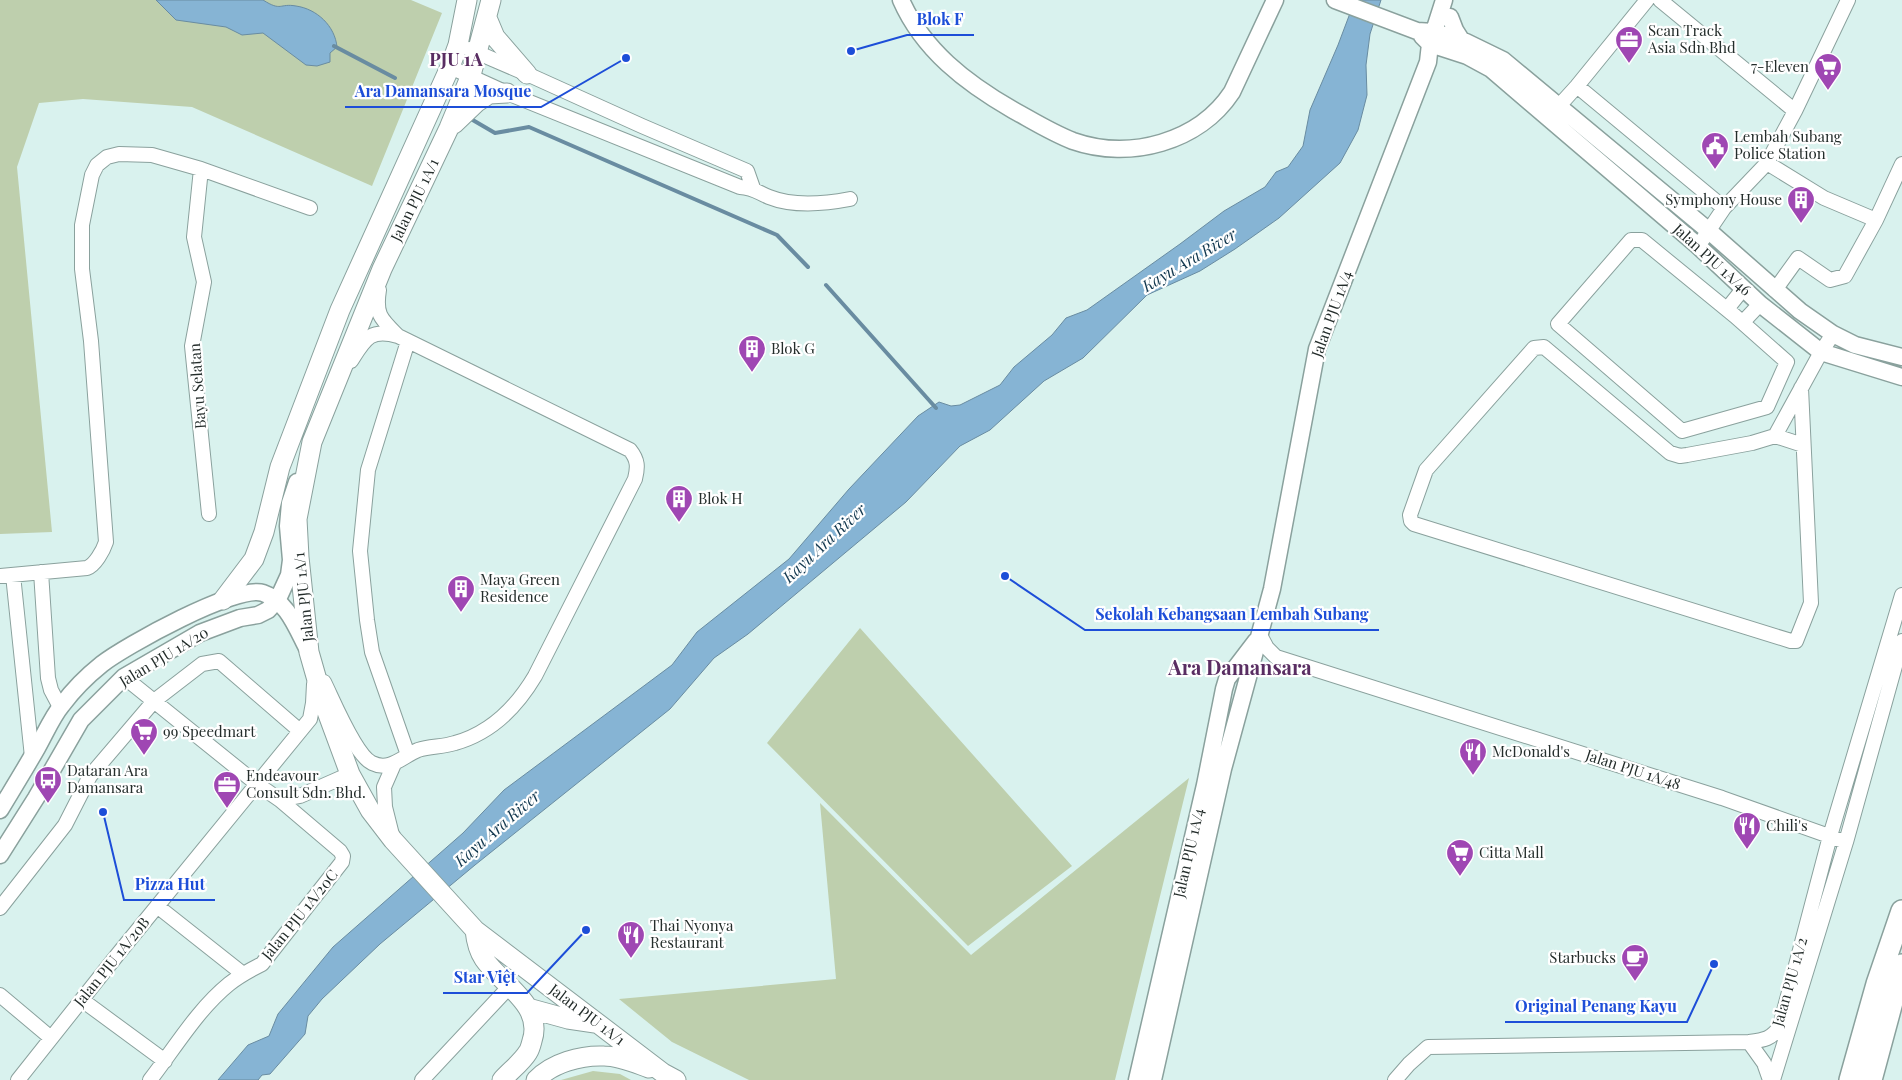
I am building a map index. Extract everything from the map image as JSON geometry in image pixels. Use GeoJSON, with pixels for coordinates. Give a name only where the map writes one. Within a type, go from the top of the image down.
{"type":"FeatureCollection","features":[{"type":"Feature","properties":{"kind":"main road","name":"Jalan PJU 1A/1"},"geometry":{"type":"LineString","coordinates":[[223,600],[254,559],[264,532],[280,467],[340,310],[450,67],[458,45],[467,0]]}},
{"type":"Feature","properties":{"kind":"main road","name":"Jalan PJU 1A/1"},"geometry":{"type":"LineString","coordinates":[[489,9],[471,75],[450,128],[382,269],[312,442],[298,519],[299,557],[309,652],[314,672],[350,774],[370,810],[393,840],[473,928],[669,1076]]}},
{"type":"Feature","properties":{"kind":"main road"},"geometry":{"type":"LineString","coordinates":[[489,9],[496,37],[527,74]]}},
{"type":"Feature","properties":{"kind":"main road"},"geometry":{"type":"LineString","coordinates":[[450,128],[477,102],[489,94],[507,92]]}},
{"type":"Feature","properties":{"kind":"main road"},"geometry":{"type":"LineString","coordinates":[[1850,1080],[1877,984],[1902,911]]}},
{"type":"Feature","properties":{"kind":"main road"},"geometry":{"type":"LineString","coordinates":[[473,928],[478,947],[484,959],[528,1008],[533,1021],[534,1035],[529,1052],[502,1080]]}},
{"type":"Feature","properties":{"kind":"main road"},"geometry":{"type":"LineString","coordinates":[[1870,1080],[1902,965]]}},
{"type":"Feature","properties":{"kind":"main road"},"geometry":{"type":"LineString","coordinates":[[528,1008],[568,1019],[599,1024]]}},
{"type":"Feature","properties":{"kind":"main road"},"geometry":{"type":"LineString","coordinates":[[536,1080],[557,1065],[577,1059],[604,1056],[616,1058],[669,1076]]}},
{"type":"Feature","properties":{"kind":"street"},"geometry":{"type":"LineString","coordinates":[[901,0],[909,18],[931,48],[956,72],[977,88],[1054,133],[1089,146],[1109,149],[1134,148],[1161,142],[1184,134],[1206,122],[1232,92],[1275,0]]}},
{"type":"Feature","properties":{"kind":"street"},"geometry":{"type":"LineString","coordinates":[[1335,0],[1429,36]]}},
{"type":"Feature","properties":{"kind":"street"},"geometry":{"type":"LineString","coordinates":[[1429,36],[1444,0]]}},
{"type":"Feature","properties":{"kind":"street"},"geometry":{"type":"LineString","coordinates":[[1429,36],[1450,17],[1456,0]]}},
{"type":"Feature","properties":{"kind":"street"},"geometry":{"type":"LineString","coordinates":[[1558,107],[1647,0]]}},
{"type":"Feature","properties":{"kind":"street"},"geometry":{"type":"LineString","coordinates":[[1660,0],[1795,111]]}},
{"type":"Feature","properties":{"kind":"street"},"geometry":{"type":"LineString","coordinates":[[1697,245],[1724,208],[1767,163],[1795,111],[1848,0]]}},
{"type":"Feature","properties":{"kind":"street"},"geometry":{"type":"LineString","coordinates":[[1450,17],[1455,30],[1462,40]]}},
{"type":"Feature","properties":{"kind":"street","name":"Jalan PJU 1A/46"},"geometry":{"type":"LineString","coordinates":[[1429,36],[1462,40],[1503,60],[1709,231],[1800,311],[1833,334],[1856,345],[1902,357]]}},
{"type":"Feature","properties":{"kind":"street","name":"Jalan PJU 1A/46"},"geometry":{"type":"LineString","coordinates":[[1429,36],[1491,69],[1697,245],[1760,304],[1821,352],[1902,377]]}},
{"type":"Feature","properties":{"kind":"street","name":"Jalan PJU 1A/4"},"geometry":{"type":"LineString","coordinates":[[1153,1080],[1223,769],[1272,590],[1317,349],[1428,62],[1429,36]]}},
{"type":"Feature","properties":{"kind":"street"},"geometry":{"type":"LineString","coordinates":[[458,45],[747,171],[754,188]]}},
{"type":"Feature","properties":{"kind":"street"},"geometry":{"type":"LineString","coordinates":[[450,67],[740,187],[754,188],[769,197],[786,202],[817,204],[850,200]]}},
{"type":"Feature","properties":{"kind":"street"},"geometry":{"type":"LineString","coordinates":[[1577,86],[1724,208]]}},
{"type":"Feature","properties":{"kind":"street"},"geometry":{"type":"LineString","coordinates":[[32,758],[6,576],[78,570],[91,566],[106,542],[91,341],[82,269],[82,225],[92,176],[97,165],[107,157],[119,154],[152,155],[201,169],[310,208]]}},
{"type":"Feature","properties":{"kind":"street"},"geometry":{"type":"LineString","coordinates":[[1767,163],[1824,198],[1876,220]]}},
{"type":"Feature","properties":{"kind":"street"},"geometry":{"type":"LineString","coordinates":[[1775,290],[1798,258],[1830,280],[1845,276],[1876,220],[1902,164]]}},
{"type":"Feature","properties":{"kind":"street","name":"Bayu Selatan"},"geometry":{"type":"LineString","coordinates":[[201,169],[194,236],[204,282],[192,346],[209,514]]}},
{"type":"Feature","properties":{"kind":"street"},"geometry":{"type":"LineString","coordinates":[[1630,240],[1642,240],[1743,322],[1787,362],[1767,407],[1682,431],[1558,324],[1630,240]]}},
{"type":"Feature","properties":{"kind":"street"},"geometry":{"type":"LineString","coordinates":[[382,269],[376,305],[379,316],[403,338]]}},
{"type":"Feature","properties":{"kind":"street"},"geometry":{"type":"LineString","coordinates":[[1727,309],[1743,289]]}},
{"type":"Feature","properties":{"kind":"street"},"geometry":{"type":"LineString","coordinates":[[1743,322],[1760,304]]}},
{"type":"Feature","properties":{"kind":"street"},"geometry":{"type":"LineString","coordinates":[[312,442],[290,503],[288,526],[291,560],[289,575],[278,599],[285,607],[309,652],[358,751],[371,763],[382,766],[394,764],[408,755],[429,747],[466,740],[488,729],[500,720],[527,690],[635,479],[638,468],[636,458],[630,450],[403,338],[387,333],[374,334],[365,339],[337,382]]}},
{"type":"Feature","properties":{"kind":"street"},"geometry":{"type":"LineString","coordinates":[[1775,436],[1821,352],[1833,334]]}},
{"type":"Feature","properties":{"kind":"street"},"geometry":{"type":"LineString","coordinates":[[403,338],[368,470],[360,552],[372,652],[408,755]]}},
{"type":"Feature","properties":{"kind":"street"},"geometry":{"type":"LineString","coordinates":[[1802,388],[1811,603],[1796,641],[1414,524],[1411,521],[1410,515],[1426,470],[1534,348],[1538,346],[1544,347],[1670,453],[1680,456],[1687,455],[1752,443],[1775,436],[1803,445]]}},
{"type":"Feature","properties":{"kind":"street"},"geometry":{"type":"LineString","coordinates":[[41,572],[48,678],[51,690],[60,707]]}},
{"type":"Feature","properties":{"kind":"street","name":"Jalan PJU 1A/20"},"geometry":{"type":"LineString","coordinates":[[0,810],[60,707],[84,680],[102,664],[146,636],[223,600],[241,594],[261,592],[278,599],[268,610],[258,615],[240,618],[200,633],[124,677],[81,720],[36,798],[0,855]]}},
{"type":"Feature","properties":{"kind":"street","name":"Jalan PJU 1A/2"},"geometry":{"type":"LineString","coordinates":[[1395,1080],[1428,1047],[1749,1042],[1769,1039],[1780,1026],[1830,836],[1902,595]]}},
{"type":"Feature","properties":{"kind":"street"},"geometry":{"type":"LineString","coordinates":[[1260,635],[1267,648],[1276,657]]}},
{"type":"Feature","properties":{"kind":"street","name":"Jalan PJU 1A/4"},"geometry":{"type":"LineString","coordinates":[[1136,1080],[1204,785],[1224,689],[1227,679],[1260,635]]}},
{"type":"Feature","properties":{"kind":"street","name":"Jalan PJU 1A/2"},"geometry":{"type":"LineString","coordinates":[[1771,1080],[1846,842],[1902,641]]}},
{"type":"Feature","properties":{"kind":"street"},"geometry":{"type":"LineString","coordinates":[[1252,666],[1264,659],[1276,657]]}},
{"type":"Feature","properties":{"kind":"street","name":"Jalan PJU 1A/48"},"geometry":{"type":"LineString","coordinates":[[1276,657],[1722,798],[1846,842]]}},
{"type":"Feature","properties":{"kind":"street"},"geometry":{"type":"LineString","coordinates":[[1,904],[64,825],[90,776],[154,701],[202,664],[219,661],[300,731]]}},
{"type":"Feature","properties":{"kind":"street","name":"Jalan PJU 1A/20B"},"geometry":{"type":"LineString","coordinates":[[18,1080],[310,719],[313,703],[314,672]]}},
{"type":"Feature","properties":{"kind":"street"},"geometry":{"type":"LineString","coordinates":[[124,677],[257,784],[280,800],[300,796],[350,774]]}},
{"type":"Feature","properties":{"kind":"street"},"geometry":{"type":"LineString","coordinates":[[393,840],[384,786],[394,764]]}},
{"type":"Feature","properties":{"kind":"street","name":"Jalan PJU 1A/20C"},"geometry":{"type":"LineString","coordinates":[[150,1080],[198,1016],[228,985],[262,964],[342,862],[343,856],[340,851],[280,800]]}},
{"type":"Feature","properties":{"kind":"street"},"geometry":{"type":"LineString","coordinates":[[157,906],[243,974]]}},
{"type":"Feature","properties":{"kind":"street"},"geometry":{"type":"LineString","coordinates":[[422,1080],[510,986]]}},
{"type":"Feature","properties":{"kind":"street"},"geometry":{"type":"LineString","coordinates":[[0,996],[51,1038]]}},
{"type":"Feature","properties":{"kind":"street"},"geometry":{"type":"LineString","coordinates":[[82,1000],[165,1061]]}},
{"type":"Feature","properties":{"kind":"street"},"geometry":{"type":"LineString","coordinates":[[1749,1042],[1764,1063],[1771,1080]]}},
{"type":"Feature","properties":{"kind":"green space"},"geometry":{"type":"Polygon","coordinates":[[[0,0],[411,0],[442,13],[372,186],[192,107],[83,99],[39,103],[17,167],[52,532],[0,534],[0,0]]]}},
{"type":"Feature","properties":{"kind":"green space"},"geometry":{"type":"Polygon","coordinates":[[[860,628],[1072,866],[968,946],[767,743],[860,628]]]}},
{"type":"Feature","properties":{"kind":"green space"},"geometry":{"type":"Polygon","coordinates":[[[1189,778],[1115,1080],[749,1080],[672,1042],[619,999],[836,979],[820,803],[971,955],[1189,778]]]}},
{"type":"Feature","properties":{"kind":"green space"},"geometry":{"type":"Polygon","coordinates":[[[593,1071],[620,1074],[631,1080],[561,1080],[593,1071]]]}},
{"type":"Feature","properties":{"kind":"water"},"geometry":{"type":"Polygon","coordinates":[[[156,0],[263,0],[274,6],[290,5],[304,8],[324,20],[333,32],[337,47],[330,53],[330,62],[317,66],[306,65],[263,33],[242,35],[226,27],[176,20],[156,0]]]}},
{"type":"Feature","properties":{"kind":"water","name":"Kayu Ara River"},"geometry":{"type":"Polygon","coordinates":[[[1355,0],[1381,0],[1370,34],[1366,65],[1367,95],[1358,130],[1340,163],[1279,218],[1235,249],[1200,271],[1147,295],[1083,358],[1044,381],[990,430],[960,446],[906,502],[748,634],[714,658],[670,709],[475,865],[380,944],[322,999],[308,1016],[305,1034],[270,1074],[262,1075],[258,1080],[218,1080],[248,1045],[269,1036],[278,1014],[333,947],[463,833],[504,790],[672,665],[697,632],[789,559],[849,489],[918,416],[939,402],[951,406],[960,405],[1000,385],[1014,367],[1052,335],[1066,318],[1087,310],[1224,211],[1265,187],[1276,172],[1288,167],[1303,146],[1310,110],[1355,0]]]}},
{"type":"Feature","properties":{"kind":"waterway"},"geometry":{"type":"LineString","coordinates":[[334,46],[395,78]]}},
{"type":"Feature","properties":{"kind":"waterway"},"geometry":{"type":"LineString","coordinates":[[471,119],[495,133],[529,127],[777,235],[808,267]]}},
{"type":"Feature","properties":{"kind":"waterway"},"geometry":{"type":"LineString","coordinates":[[826,285],[936,408]]}},
{"type":"Feature","properties":{"kind":"place","name":"Blok F"},"geometry":{"type":"Point","coordinates":[851,51]}},
{"type":"Feature","properties":{"kind":"place","name":"Ara Damansara Mosque"},"geometry":{"type":"Point","coordinates":[626,58]}},
{"type":"Feature","properties":{"kind":"place","name":"Scan Track Asia Sdn Bhd"},"geometry":{"type":"Point","coordinates":[1629,64]}},
{"type":"Feature","properties":{"kind":"place","name":"7-Eleven"},"geometry":{"type":"Point","coordinates":[1828,91]}},
{"type":"Feature","properties":{"kind":"place","name":"Lembah Subang Police Station"},"geometry":{"type":"Point","coordinates":[1715,170]}},
{"type":"Feature","properties":{"kind":"place","name":"Symphony House"},"geometry":{"type":"Point","coordinates":[1801,224]}},
{"type":"Feature","properties":{"kind":"place","name":"Blok G"},"geometry":{"type":"Point","coordinates":[752,373]}},
{"type":"Feature","properties":{"kind":"place","name":"Blok H"},"geometry":{"type":"Point","coordinates":[679,523]}},
{"type":"Feature","properties":{"kind":"place","name":"Sekolah Kebangsaan Lembah Subang"},"geometry":{"type":"Point","coordinates":[1005,576]}},
{"type":"Feature","properties":{"kind":"place","name":"Maya Green Residence"},"geometry":{"type":"Point","coordinates":[461,613]}},
{"type":"Feature","properties":{"kind":"place","name":"99 Speedmart"},"geometry":{"type":"Point","coordinates":[144,756]}},
{"type":"Feature","properties":{"kind":"place","name":"McDonald's"},"geometry":{"type":"Point","coordinates":[1473,776]}},
{"type":"Feature","properties":{"kind":"place","name":"Dataran Ara Damansara"},"geometry":{"type":"Point","coordinates":[48,804]}},
{"type":"Feature","properties":{"kind":"place","name":"Endeavour Consult Sdn. Bhd."},"geometry":{"type":"Point","coordinates":[227,809]}},
{"type":"Feature","properties":{"kind":"place","name":"Pizza Hut"},"geometry":{"type":"Point","coordinates":[103,812]}},
{"type":"Feature","properties":{"kind":"place","name":"Chili's"},"geometry":{"type":"Point","coordinates":[1747,850]}},
{"type":"Feature","properties":{"kind":"place","name":"Citta Mall"},"geometry":{"type":"Point","coordinates":[1460,877]}},
{"type":"Feature","properties":{"kind":"place","name":"Star Việt"},"geometry":{"type":"Point","coordinates":[586,930]}},
{"type":"Feature","properties":{"kind":"place","name":"Thai Nyonya Restaurant"},"geometry":{"type":"Point","coordinates":[631,959]}},
{"type":"Feature","properties":{"kind":"place","name":"Original Penang Kayu"},"geometry":{"type":"Point","coordinates":[1714,964]}},
{"type":"Feature","properties":{"kind":"place","name":"Starbucks"},"geometry":{"type":"Point","coordinates":[1635,982]}},
{"type":"Feature","properties":{"kind":"district","name":"PJU 1A"},"geometry":{"type":"Point","coordinates":[456,60]}},
{"type":"Feature","properties":{"kind":"district","name":"Ara Damansara"},"geometry":{"type":"Point","coordinates":[1240,668]}}]}
